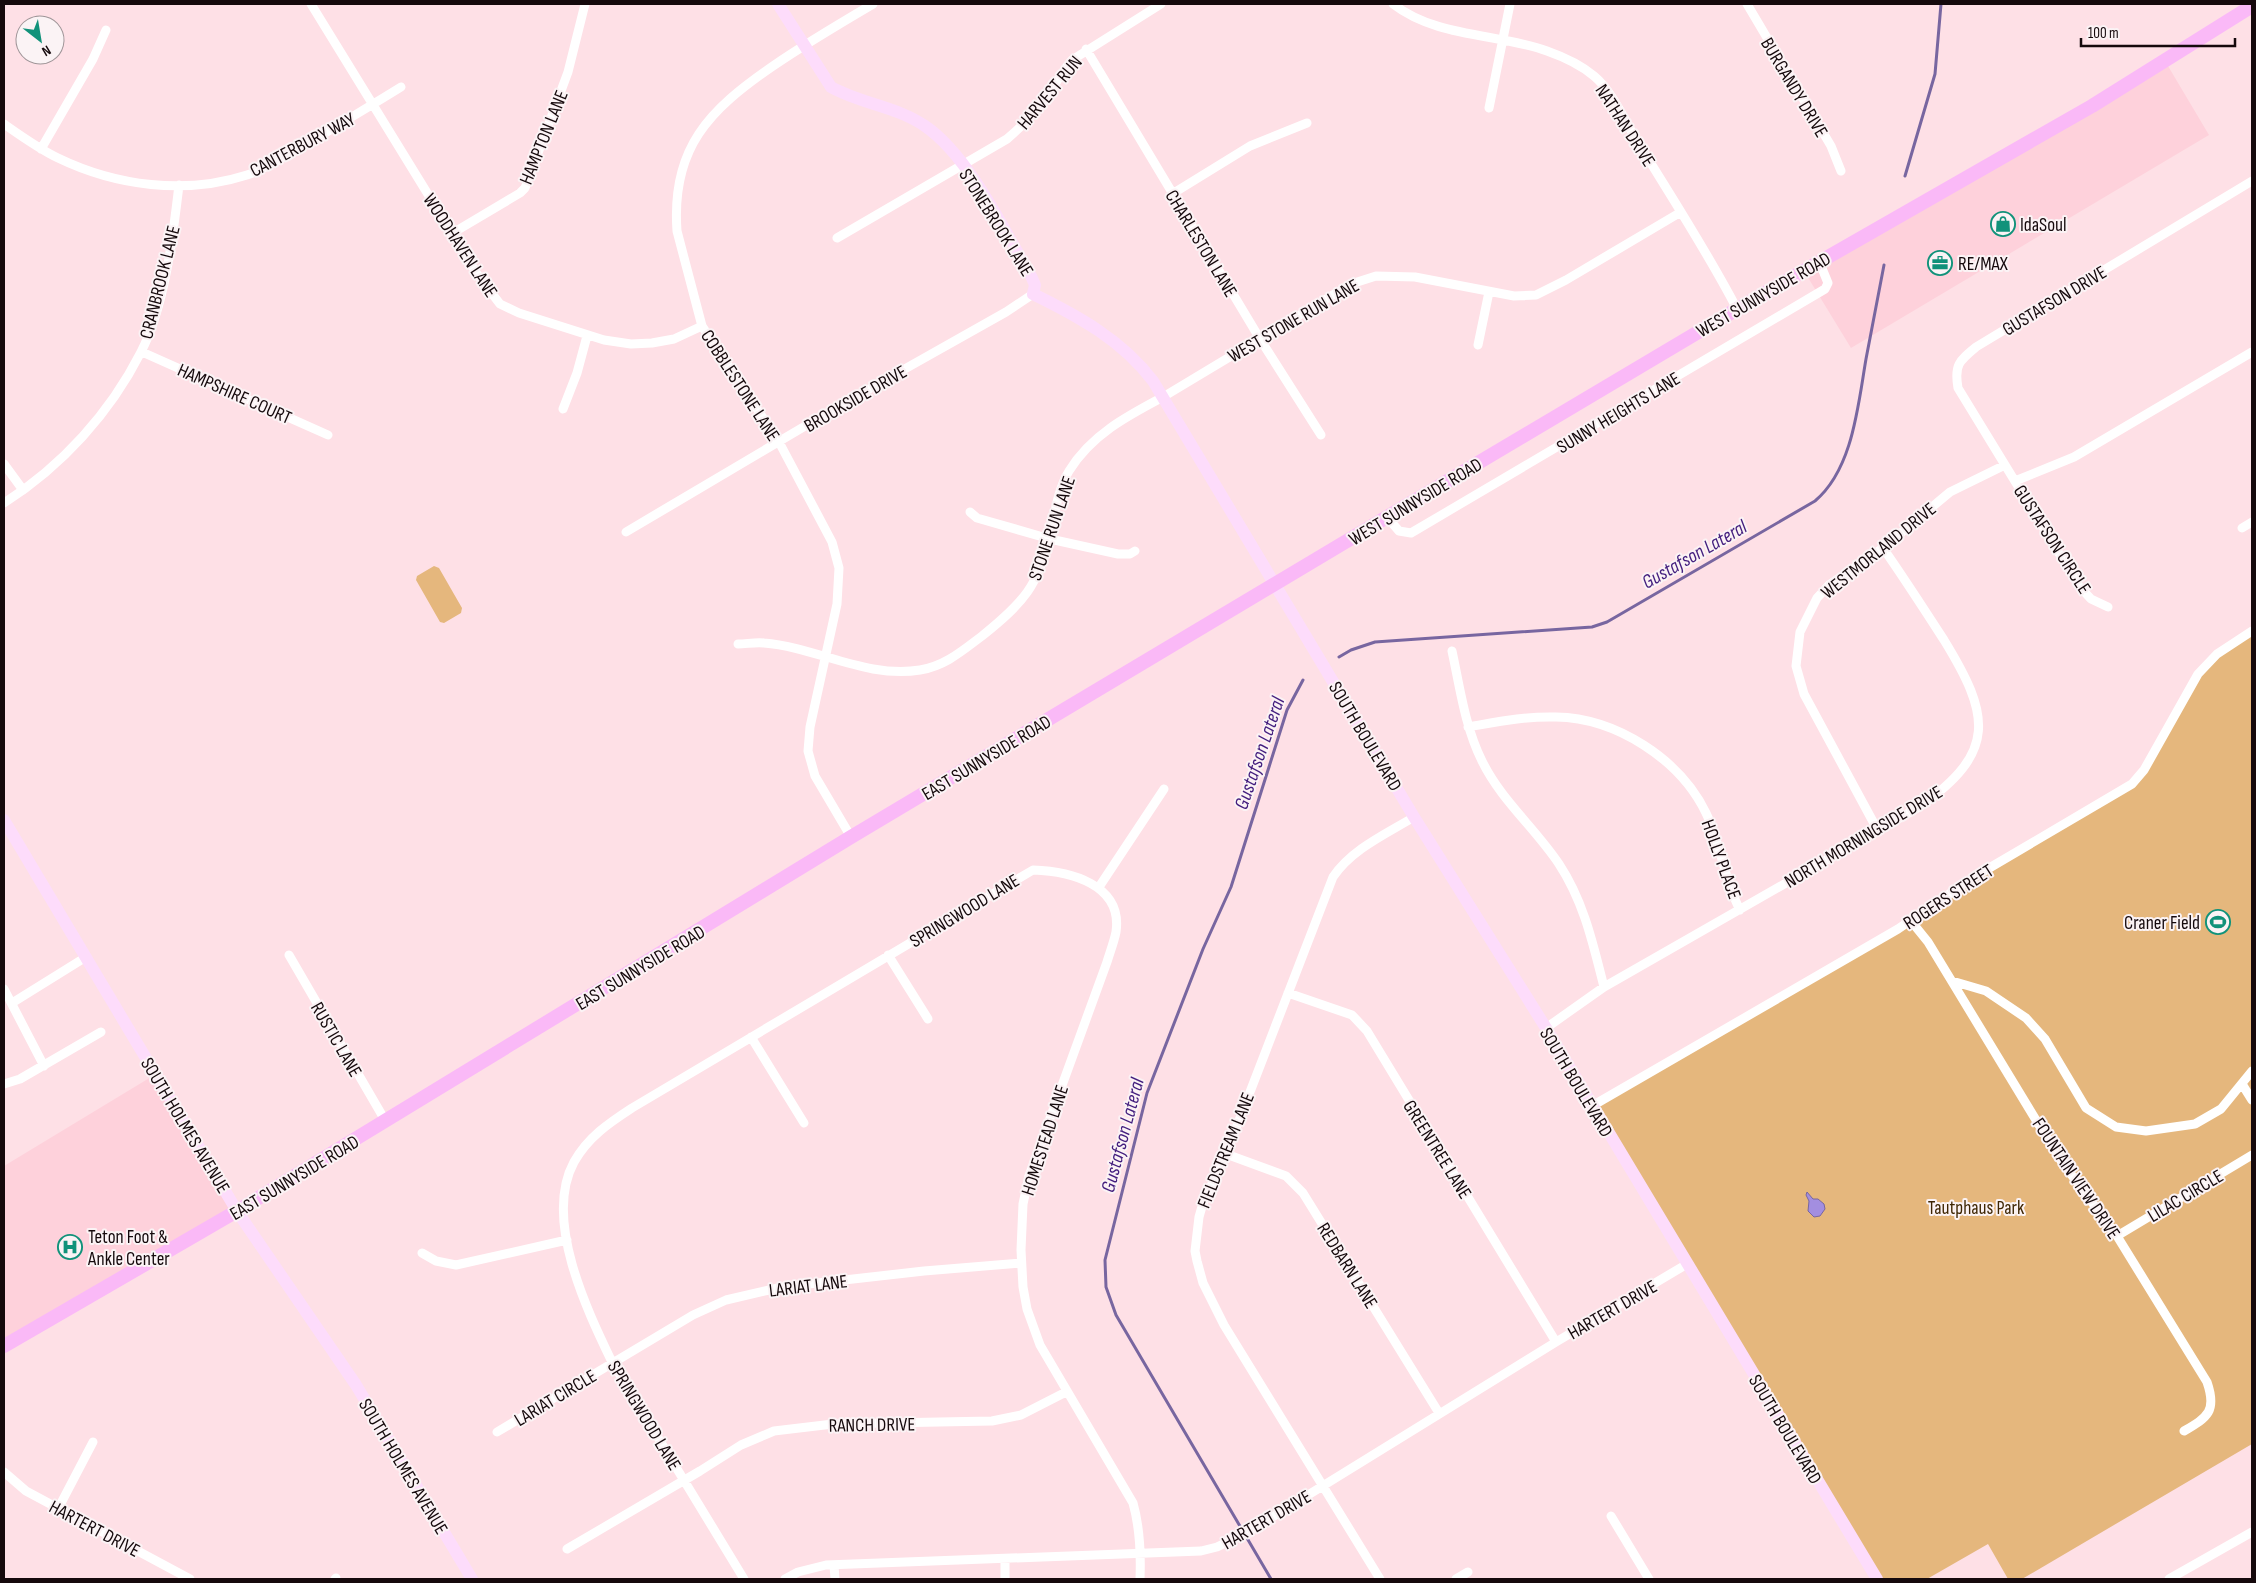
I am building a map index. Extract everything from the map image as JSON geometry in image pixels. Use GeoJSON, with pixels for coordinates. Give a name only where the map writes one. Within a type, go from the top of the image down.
{"type":"FeatureCollection","features":[{"type":"Feature","properties":{"kind":"main road","name":"WEST SUNNYSIDE ROAD"},"geometry":{"type":"LineString","coordinates":[[1276,585],[1737,309],[2084,111],[2252,6]]}},
{"type":"Feature","properties":{"kind":"main road","name":"EAST SUNNYSIDE ROAD"},"geometry":{"type":"LineString","coordinates":[[4,1346],[386,1122],[851,837],[1276,585]]}},
{"type":"Feature","properties":{"kind":"street","name":"WOODHAVEN LANE"},"geometry":{"type":"LineString","coordinates":[[311,4],[476,274],[500,304],[519,313],[587,336],[631,344],[674,339],[702,326]]}},
{"type":"Feature","properties":{"kind":"street","name":"HAMPTON LANE"},"geometry":{"type":"LineString","coordinates":[[451,234],[520,193],[525,188],[568,72],[585,4]]}},
{"type":"Feature","properties":{"kind":"street","name":"STONEBROOK LANE"},"geometry":{"type":"LineString","coordinates":[[778,4],[831,87],[842,93],[894,109],[926,126],[943,142],[980,190],[1032,278],[1035,285],[1033,294],[1094,326],[1139,363],[1163,397],[1276,585]]}},
{"type":"Feature","properties":{"kind":"street","name":"COBBLESTONE LANE"},"geometry":{"type":"LineString","coordinates":[[851,837],[815,776],[808,751],[810,727],[824,657],[838,604],[839,568],[836,554],[832,542],[779,442],[702,326],[677,231],[676,216],[680,178],[689,151],[696,136],[720,106],[738,90],[803,45],[873,4]]}},
{"type":"Feature","properties":{"kind":"street","name":"HARVEST RUN"},"geometry":{"type":"LineString","coordinates":[[837,238],[1002,143],[1021,128],[1045,100],[1063,70],[1086,49],[1162,4]]}},
{"type":"Feature","properties":{"kind":"street","name":"NATHAN DRIVE"},"geometry":{"type":"LineString","coordinates":[[1393,4],[1402,11],[1434,26],[1502,39],[1549,52],[1572,62],[1594,76],[1607,92],[1681,212],[1737,309]]}},
{"type":"Feature","properties":{"kind":"street"},"geometry":{"type":"LineString","coordinates":[[1489,108],[1510,4]]}},
{"type":"Feature","properties":{"kind":"street","name":"BURGANDY DRIVE"},"geometry":{"type":"LineString","coordinates":[[1747,4],[1831,146],[1841,171]]}},
{"type":"Feature","properties":{"kind":"street"},"geometry":{"type":"LineString","coordinates":[[41,149],[93,59],[106,30]]}},
{"type":"Feature","properties":{"kind":"street","name":"CHARLESTON LANE"},"geometry":{"type":"LineString","coordinates":[[1086,49],[1260,339],[1321,435]]}},
{"type":"Feature","properties":{"kind":"street","name":"CANTERBURY WAY"},"geometry":{"type":"LineString","coordinates":[[4,124],[41,149],[89,170],[126,181],[152,185],[179,185],[223,181],[270,165],[402,87]]}},
{"type":"Feature","properties":{"kind":"street"},"geometry":{"type":"LineString","coordinates":[[1172,194],[1250,146],[1308,123]]}},
{"type":"Feature","properties":{"kind":"street","name":"GUSTAFSON DRIVE"},"geometry":{"type":"LineString","coordinates":[[2005,465],[1958,388],[1955,373],[1959,362],[1976,347],[2252,181]]}},
{"type":"Feature","properties":{"kind":"street","name":"CRANBROOK LANE"},"geometry":{"type":"LineString","coordinates":[[4,503],[23,490],[81,440],[110,402],[142,352],[160,299],[171,249],[179,185]]}},
{"type":"Feature","properties":{"kind":"street","name":"WEST STONE RUN LANE"},"geometry":{"type":"LineString","coordinates":[[1134,412],[1163,397],[1364,278],[1376,276],[1415,277],[1514,296],[1536,295],[1566,280],[1681,212]]}},
{"type":"Feature","properties":{"kind":"street","name":"SUNNY HEIGHTS LANE"},"geometry":{"type":"LineString","coordinates":[[1387,517],[1399,531],[1411,533],[1826,289],[1828,283],[1819,262]]}},
{"type":"Feature","properties":{"kind":"street"},"geometry":{"type":"LineString","coordinates":[[1478,345],[1489,292]]}},
{"type":"Feature","properties":{"kind":"street","name":"BROOKSIDE DRIVE"},"geometry":{"type":"LineString","coordinates":[[626,532],[1006,312],[1033,294]]}},
{"type":"Feature","properties":{"kind":"street"},"geometry":{"type":"LineString","coordinates":[[563,408],[578,373],[587,336]]}},
{"type":"Feature","properties":{"kind":"street","name":"HAMPSHIRE COURT"},"geometry":{"type":"LineString","coordinates":[[142,352],[328,435]]}},
{"type":"Feature","properties":{"kind":"street"},"geometry":{"type":"LineString","coordinates":[[2015,481],[2074,457],[2252,352]]}},
{"type":"Feature","properties":{"kind":"street","name":"STONE RUN LANE"},"geometry":{"type":"LineString","coordinates":[[738,644],[764,643],[891,671],[918,670],[938,666],[949,660],[1015,609],[1036,579],[1050,540],[1058,500],[1073,465],[1096,439],[1134,412]]}},
{"type":"Feature","properties":{"kind":"street"},"geometry":{"type":"LineString","coordinates":[[4,464],[23,490]]}},
{"type":"Feature","properties":{"kind":"street","name":"GUSTAFSON CIRCLE"},"geometry":{"type":"LineString","coordinates":[[2005,465],[2079,586],[2092,599],[2108,607]]}},
{"type":"Feature","properties":{"kind":"street","name":"WESTMORLAND DRIVE"},"geometry":{"type":"LineString","coordinates":[[1877,829],[1804,694],[1796,666],[1796,650],[1800,632],[1817,598],[1829,585],[1883,548],[1950,492],[2005,465]]}},
{"type":"Feature","properties":{"kind":"street"},"geometry":{"type":"LineString","coordinates":[[970,512],[977,518],[1050,540],[1118,554],[1130,554],[1136,551]]}},
{"type":"Feature","properties":{"kind":"street"},"geometry":{"type":"LineString","coordinates":[[2242,528],[2252,522]]}},
{"type":"Feature","properties":{"kind":"street","name":"NORTH MORNINGSIDE DRIVE"},"geometry":{"type":"LineString","coordinates":[[1546,1028],[1604,987],[1877,829],[1919,807],[1954,780],[1965,766],[1976,743],[1979,717],[1975,697],[1966,676],[1909,584],[1883,548]]}},
{"type":"Feature","properties":{"kind":"street","name":"SOUTH BOULEVARD"},"geometry":{"type":"LineString","coordinates":[[1276,585],[1414,816],[1546,1028],[1878,1579]]}},
{"type":"Feature","properties":{"kind":"street","name":"ROGERS STREET"},"geometry":{"type":"LineString","coordinates":[[1592,1106],[1911,921],[1974,877],[2132,784],[2144,770],[2198,674],[2217,654],[2252,631]]}},
{"type":"Feature","properties":{"kind":"street"},"geometry":{"type":"LineString","coordinates":[[1452,651],[1468,727],[1482,760],[1496,786],[1558,862],[1571,883],[1585,916],[1604,987]]}},
{"type":"Feature","properties":{"kind":"street","name":"HOLLY PLACE"},"geometry":{"type":"LineString","coordinates":[[1468,727],[1531,717],[1582,720],[1606,727],[1663,758],[1681,775],[1705,811],[1714,832],[1734,899],[1740,910]]}},
{"type":"Feature","properties":{"kind":"street"},"geometry":{"type":"LineString","coordinates":[[1102,890],[1164,789]]}},
{"type":"Feature","properties":{"kind":"street","name":"FIELDSTREAM LANE"},"geometry":{"type":"LineString","coordinates":[[1380,1579],[1224,1325],[1203,1283],[1195,1251],[1202,1203],[1226,1154],[1333,877],[1342,865],[1356,853],[1414,816]]}},
{"type":"Feature","properties":{"kind":"street","name":"SOUTH HOLMES AVENUE"},"geometry":{"type":"LineString","coordinates":[[4,820],[237,1211],[356,1385],[472,1579]]}},
{"type":"Feature","properties":{"kind":"street","name":"SPRINGWOOD LANE"},"geometry":{"type":"LineString","coordinates":[[744,1579],[612,1362],[595,1327],[582,1293],[567,1240],[564,1193],[574,1163],[588,1142],[605,1126],[632,1108],[1033,870],[1058,871],[1102,890]]}},
{"type":"Feature","properties":{"kind":"street","name":"HOMESTEAD LANE"},"geometry":{"type":"LineString","coordinates":[[1102,890],[1113,910],[1116,931],[1108,962],[1029,1176],[1023,1204],[1021,1263],[1027,1308],[1040,1345],[1133,1503],[1138,1519],[1141,1553],[1140,1579]]}},
{"type":"Feature","properties":{"kind":"street","name":"FOUNTAIN VIEW DRIVE"},"geometry":{"type":"LineString","coordinates":[[1911,921],[1928,942],[2059,1158],[2118,1236],[2207,1382],[2212,1398],[2210,1410],[2199,1422],[2184,1431]]}},
{"type":"Feature","properties":{"kind":"street","name":"RUSTIC LANE"},"geometry":{"type":"LineString","coordinates":[[289,955],[386,1122]]}},
{"type":"Feature","properties":{"kind":"street","name":"SPRINGWOOD LANE"},"geometry":{"type":"LineString","coordinates":[[888,955],[928,1019]]}},
{"type":"Feature","properties":{"kind":"street"},"geometry":{"type":"LineString","coordinates":[[12,1003],[86,957]]}},
{"type":"Feature","properties":{"kind":"street"},"geometry":{"type":"LineString","coordinates":[[1952,981],[1986,992],[2026,1018],[2045,1039],[2086,1108],[2116,1127],[2146,1131],[2195,1124],[2221,1109],[2252,1071]]}},
{"type":"Feature","properties":{"kind":"street"},"geometry":{"type":"LineString","coordinates":[[4,989],[44,1066]]}},
{"type":"Feature","properties":{"kind":"street","name":"GREENTREE LANE"},"geometry":{"type":"LineString","coordinates":[[1288,993],[1352,1015],[1367,1031],[1556,1342]]}},
{"type":"Feature","properties":{"kind":"street"},"geometry":{"type":"LineString","coordinates":[[4,1084],[20,1079],[101,1032]]}},
{"type":"Feature","properties":{"kind":"street"},"geometry":{"type":"LineString","coordinates":[[751,1038],[804,1123]]}},
{"type":"Feature","properties":{"kind":"street"},"geometry":{"type":"LineString","coordinates":[[2242,1084],[2252,1100]]}},
{"type":"Feature","properties":{"kind":"street","name":"REDBARN LANE"},"geometry":{"type":"LineString","coordinates":[[1226,1154],[1286,1176],[1304,1193],[1439,1414]]}},
{"type":"Feature","properties":{"kind":"street","name":"LILAC CIRCLE"},"geometry":{"type":"LineString","coordinates":[[2118,1236],[2252,1155]]}},
{"type":"Feature","properties":{"kind":"street"},"geometry":{"type":"LineString","coordinates":[[422,1254],[436,1261],[456,1265],[567,1240]]}},
{"type":"Feature","properties":{"kind":"street","name":"LARIAT LANE"},"geometry":{"type":"LineString","coordinates":[[612,1362],[693,1315],[726,1300],[751,1293],[782,1287],[924,1271],[1021,1263]]}},
{"type":"Feature","properties":{"kind":"street","name":"HARTERT DRIVE"},"geometry":{"type":"LineString","coordinates":[[785,1579],[798,1572],[826,1565],[1201,1551],[1217,1547],[1248,1532],[1556,1342],[1687,1264]]}},
{"type":"Feature","properties":{"kind":"street","name":"LARIAT CIRCLE"},"geometry":{"type":"LineString","coordinates":[[497,1432],[612,1362]]}},
{"type":"Feature","properties":{"kind":"street","name":"RANCH DRIVE"},"geometry":{"type":"LineString","coordinates":[[567,1549],[741,1445],[774,1431],[833,1424],[992,1421],[1020,1415],[1066,1392]]}},
{"type":"Feature","properties":{"kind":"street"},"geometry":{"type":"LineString","coordinates":[[59,1507],[93,1442]]}},
{"type":"Feature","properties":{"kind":"street","name":"HARTERT DRIVE"},"geometry":{"type":"LineString","coordinates":[[4,1472],[26,1491],[59,1507],[190,1579]]}},
{"type":"Feature","properties":{"kind":"street"},"geometry":{"type":"LineString","coordinates":[[1612,1516],[1649,1579]]}},
{"type":"Feature","properties":{"kind":"street"},"geometry":{"type":"LineString","coordinates":[[2169,1579],[2252,1532]]}},
{"type":"Feature","properties":{"kind":"street"},"geometry":{"type":"LineString","coordinates":[[1004,1559],[1005,1579]]}},
{"type":"Feature","properties":{"kind":"street"},"geometry":{"type":"LineString","coordinates":[[834,1565],[835,1579]]}},
{"type":"Feature","properties":{"kind":"street"},"geometry":{"type":"LineString","coordinates":[[1456,1579],[1468,1572]]}},
{"type":"Feature","properties":{"kind":"shaded area"},"geometry":{"type":"Polygon","coordinates":[[[2165,61],[2209,135],[1851,348],[1804,271],[2165,61]]]}},
{"type":"Feature","properties":{"kind":"shaded area"},"geometry":{"type":"Polygon","coordinates":[[[156,1074],[237,1211],[4,1346],[4,1166],[156,1074]]]}},
{"type":"Feature","properties":{"kind":"shaded area"},"geometry":{"type":"Polygon","coordinates":[[[1807,1192],[1813,1199],[1818,1199],[1824,1204],[1825,1209],[1820,1216],[1814,1217],[1808,1211],[1809,1201],[1806,1195],[1807,1192]]]}},
{"type":"Feature","properties":{"kind":"green space"},"geometry":{"type":"Polygon","coordinates":[[[434,566],[439,568],[462,608],[461,613],[444,623],[440,622],[416,580],[417,576],[434,566]]]}},
{"type":"Feature","properties":{"kind":"green space","name":"Tautphaus Park"},"geometry":{"type":"Polygon","coordinates":[[[2252,631],[2252,1444],[2022,1579],[2008,1579],[1988,1544],[1927,1579],[1877,1579],[1592,1106],[1689,1051],[2132,784],[2198,674],[2252,631]]]}},
{"type":"Feature","properties":{"kind":"waterway","name":"Gustafson Lateral"},"geometry":{"type":"LineString","coordinates":[[1905,176],[1935,74],[1941,4]]}},
{"type":"Feature","properties":{"kind":"waterway","name":"Gustafson Lateral"},"geometry":{"type":"LineString","coordinates":[[1339,657],[1351,650],[1375,642],[1592,627],[1607,622],[1815,501],[1828,488],[1838,472],[1852,435],[1884,265]]}},
{"type":"Feature","properties":{"kind":"waterway","name":"Gustafson Lateral"},"geometry":{"type":"LineString","coordinates":[[1271,1579],[1116,1315],[1106,1287],[1105,1260],[1147,1093],[1203,949],[1231,887],[1287,710],[1303,680]]}},
{"type":"Feature","properties":{"kind":"place","name":"IdaSoul"},"geometry":{"type":"Point","coordinates":[2003,224]}},
{"type":"Feature","properties":{"kind":"place","name":"RE/MAX"},"geometry":{"type":"Point","coordinates":[1940,263]}},
{"type":"Feature","properties":{"kind":"place","name":"Craner Field"},"geometry":{"type":"Point","coordinates":[2218,922]}},
{"type":"Feature","properties":{"kind":"place","name":"Teton Foot & Ankle Center"},"geometry":{"type":"Point","coordinates":[70,1247]}}]}
